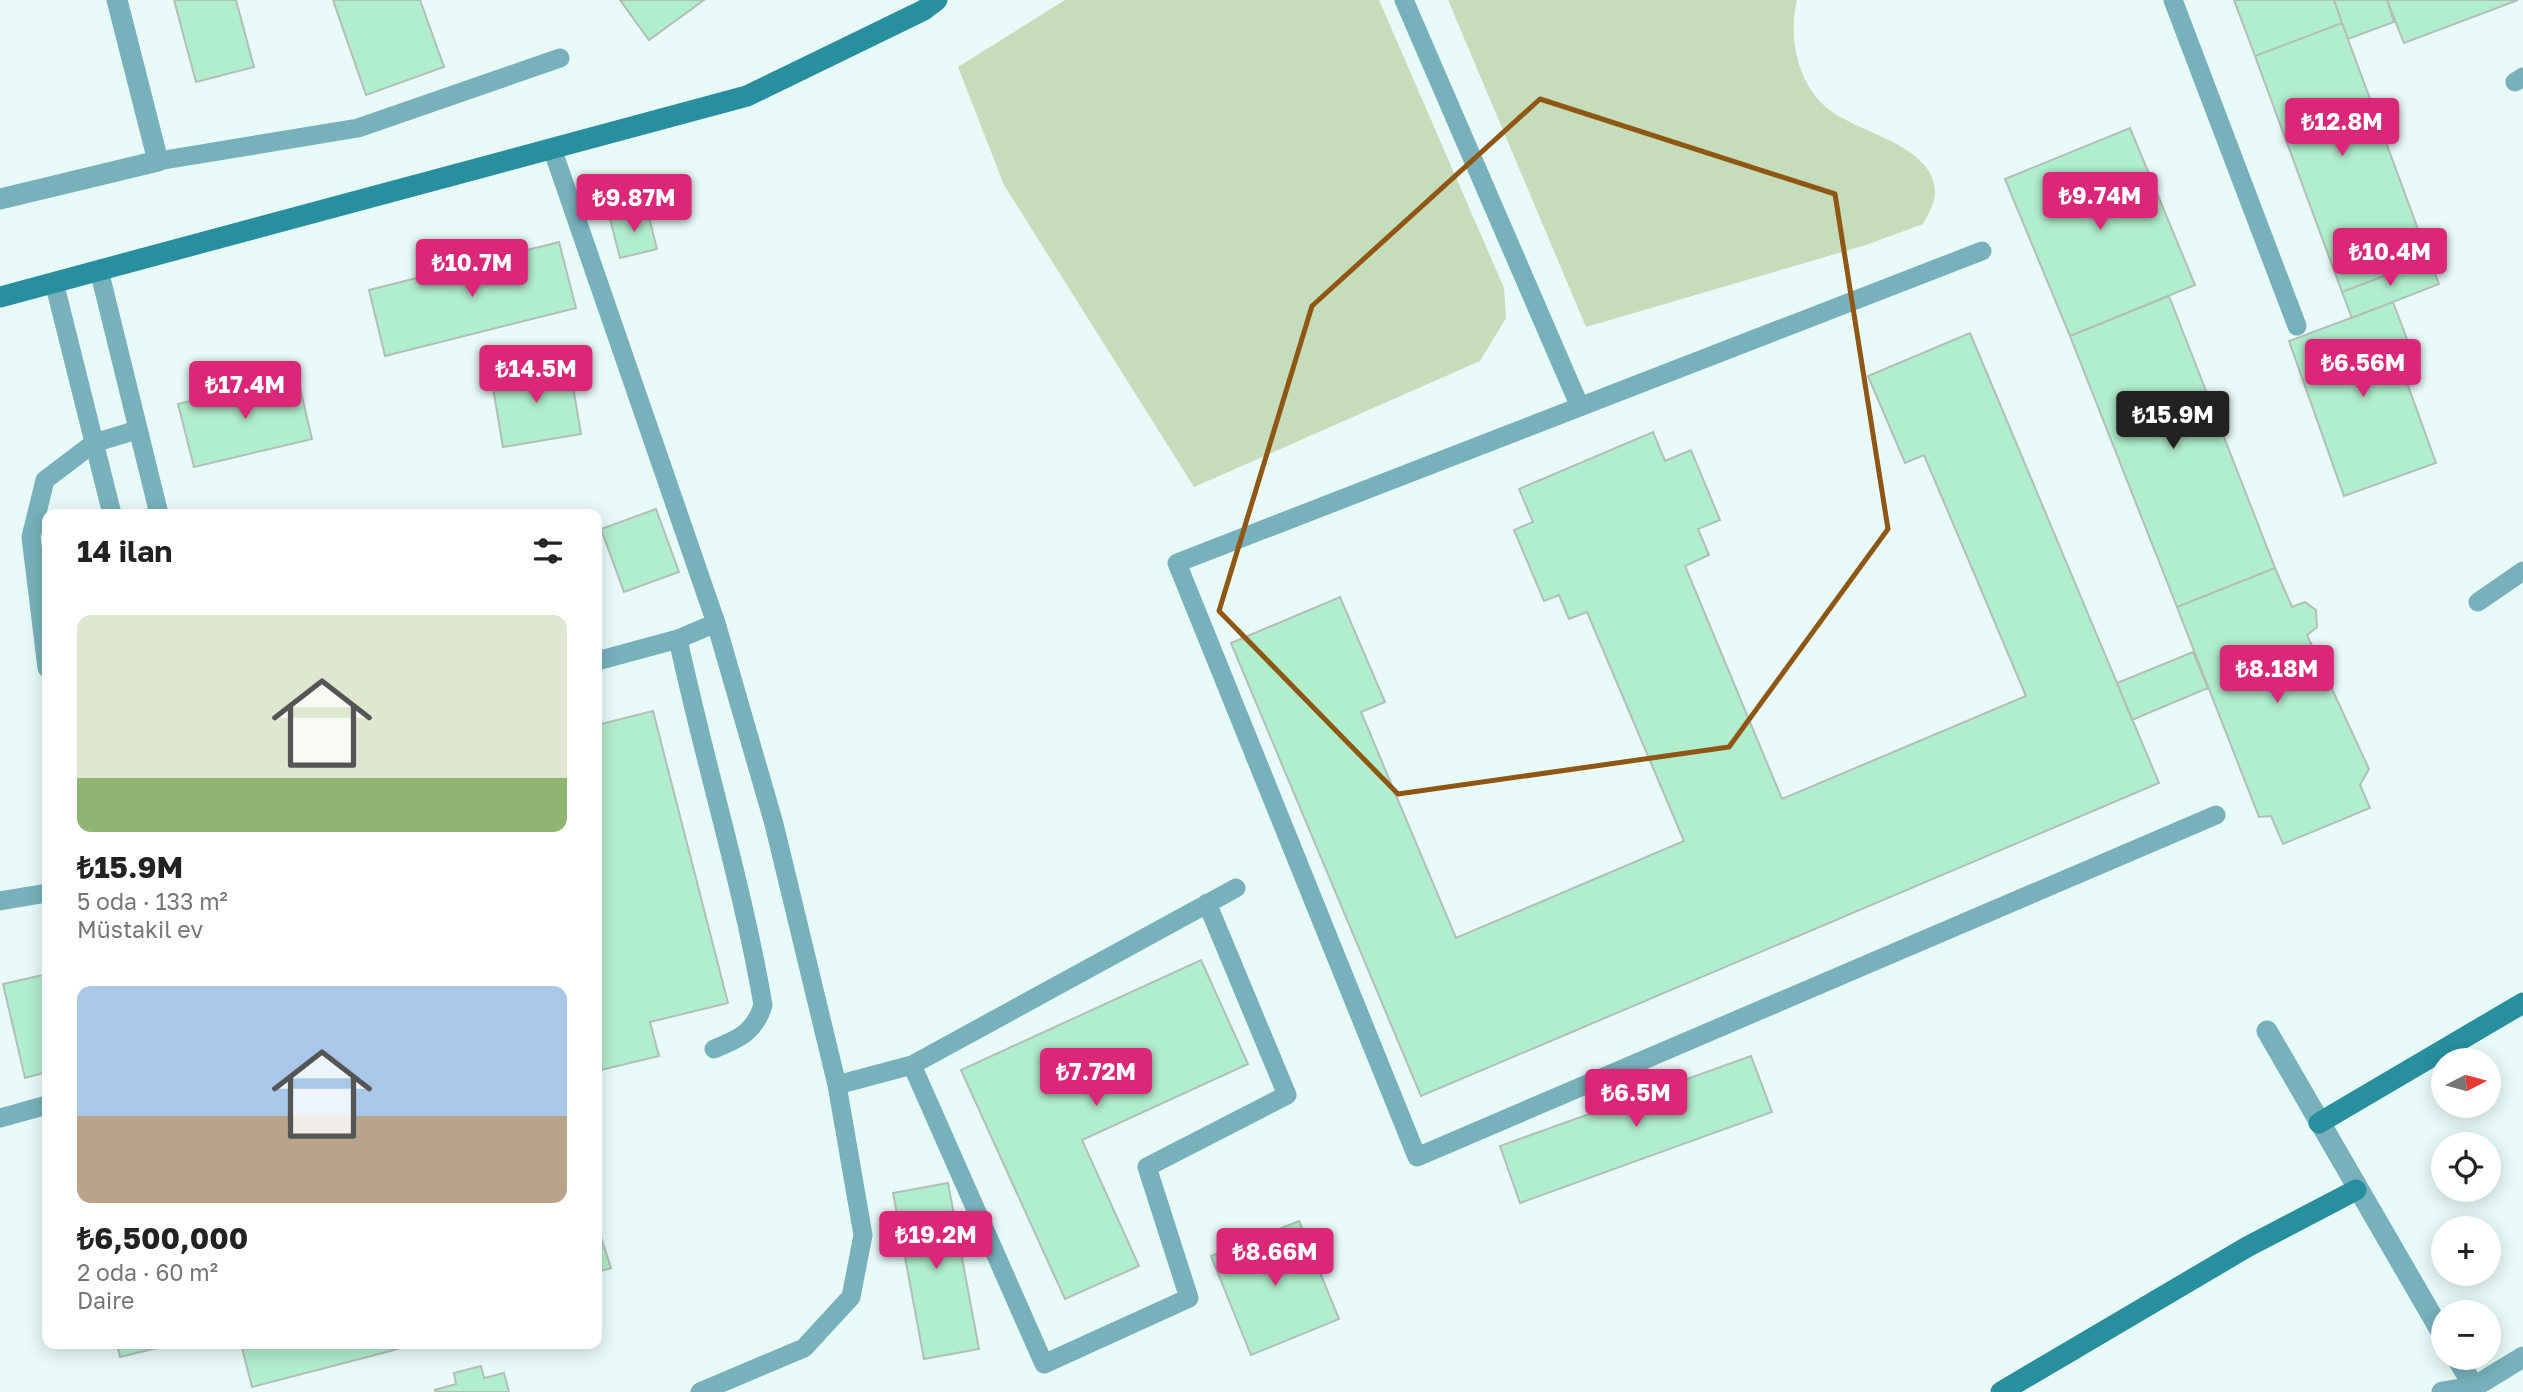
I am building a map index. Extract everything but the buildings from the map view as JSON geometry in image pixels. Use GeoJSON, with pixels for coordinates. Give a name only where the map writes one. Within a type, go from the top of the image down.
{"type":"FeatureCollection","features":[{"type":"Feature","properties":{"kind":"street"},"geometry":{"type":"LineString","coordinates":[[0,199],[158,161],[117,0]]}},
{"type":"Feature","properties":{"kind":"street"},"geometry":{"type":"LineString","coordinates":[[0,296],[553,151],[747,96],[924,9],[937,0]]}},
{"type":"Feature","properties":{"kind":"street"},"geometry":{"type":"LineString","coordinates":[[2319,1123],[2523,1003]]}},
{"type":"Feature","properties":{"kind":"street"},"geometry":{"type":"LineString","coordinates":[[2267,1031],[2356,1190],[2431,1315]]}},
{"type":"Feature","properties":{"kind":"street"},"geometry":{"type":"LineString","coordinates":[[2001,1392],[2247,1247],[2356,1190]]}},
{"type":"Feature","properties":{"kind":"street"},"geometry":{"type":"LineString","coordinates":[[2442,1392],[2474,1387],[2523,1357]]}},
{"type":"Feature","properties":{"kind":"street"},"geometry":{"type":"LineString","coordinates":[[2464,1370],[2474,1387]]}},
{"type":"Feature","properties":{"kind":"lane"},"geometry":{"type":"LineString","coordinates":[[1405,0],[1580,407]]}},
{"type":"Feature","properties":{"kind":"lane"},"geometry":{"type":"LineString","coordinates":[[2172,0],[2297,326]]}},
{"type":"Feature","properties":{"kind":"lane"},"geometry":{"type":"LineString","coordinates":[[158,161],[358,128],[560,58]]}},
{"type":"Feature","properties":{"kind":"lane"},"geometry":{"type":"LineString","coordinates":[[553,151],[716,624],[774,824],[837,1085],[863,1234],[851,1297],[804,1349],[700,1392]]}},
{"type":"Feature","properties":{"kind":"lane"},"geometry":{"type":"LineString","coordinates":[[1982,251],[1177,563],[1417,1157],[2216,815]]}},
{"type":"Feature","properties":{"kind":"lane"},"geometry":{"type":"LineString","coordinates":[[99,270],[136,430],[158,509]]}},
{"type":"Feature","properties":{"kind":"lane"},"geometry":{"type":"LineString","coordinates":[[54,282],[111,509]]}},
{"type":"Feature","properties":{"kind":"lane"},"geometry":{"type":"LineString","coordinates":[[42,627],[31,537],[45,480],[94,443],[136,430]]}},
{"type":"Feature","properties":{"kind":"lane"},"geometry":{"type":"LineString","coordinates":[[2478,602],[2523,571]]}},
{"type":"Feature","properties":{"kind":"lane"},"geometry":{"type":"LineString","coordinates":[[602,660],[678,639],[716,624]]}},
{"type":"Feature","properties":{"kind":"lane"},"geometry":{"type":"LineString","coordinates":[[678,639],[700,743],[741,900],[763,1005],[758,1021],[745,1036],[714,1049]]}},
{"type":"Feature","properties":{"kind":"lane"},"geometry":{"type":"LineString","coordinates":[[837,1085],[912,1065],[1236,888]]}},
{"type":"Feature","properties":{"kind":"lane"},"geometry":{"type":"LineString","coordinates":[[0,901],[42,894]]}},
{"type":"Feature","properties":{"kind":"lane"},"geometry":{"type":"LineString","coordinates":[[912,1065],[1044,1364],[1189,1298],[1147,1167],[1287,1095],[1207,903]]}},
{"type":"Feature","properties":{"kind":"lane"},"geometry":{"type":"LineString","coordinates":[[0,1118],[42,1106]]}},
{"type":"Feature","properties":{"kind":"highlighted area"},"geometry":{"type":"Polygon","coordinates":[[[1540,99],[1835,194],[1888,529],[1729,747],[1398,794],[1219,611],[1312,306],[1540,99]]]}},
{"type":"Feature","properties":{"kind":"green space"},"geometry":{"type":"Polygon","coordinates":[[[1065,0],[1379,0],[1504,288],[1506,318],[1480,361],[1194,487],[1004,185],[958,67],[1065,0]]]}},
{"type":"Feature","properties":{"kind":"green space"},"geometry":{"type":"Polygon","coordinates":[[[1448,0],[1797,0],[1794,14],[1795,43],[1797,58],[1808,86],[1827,108],[1840,117],[1893,142],[1923,163],[1932,177],[1935,194],[1932,205],[1923,224],[1866,245],[1586,327],[1448,0]]]}}]}
